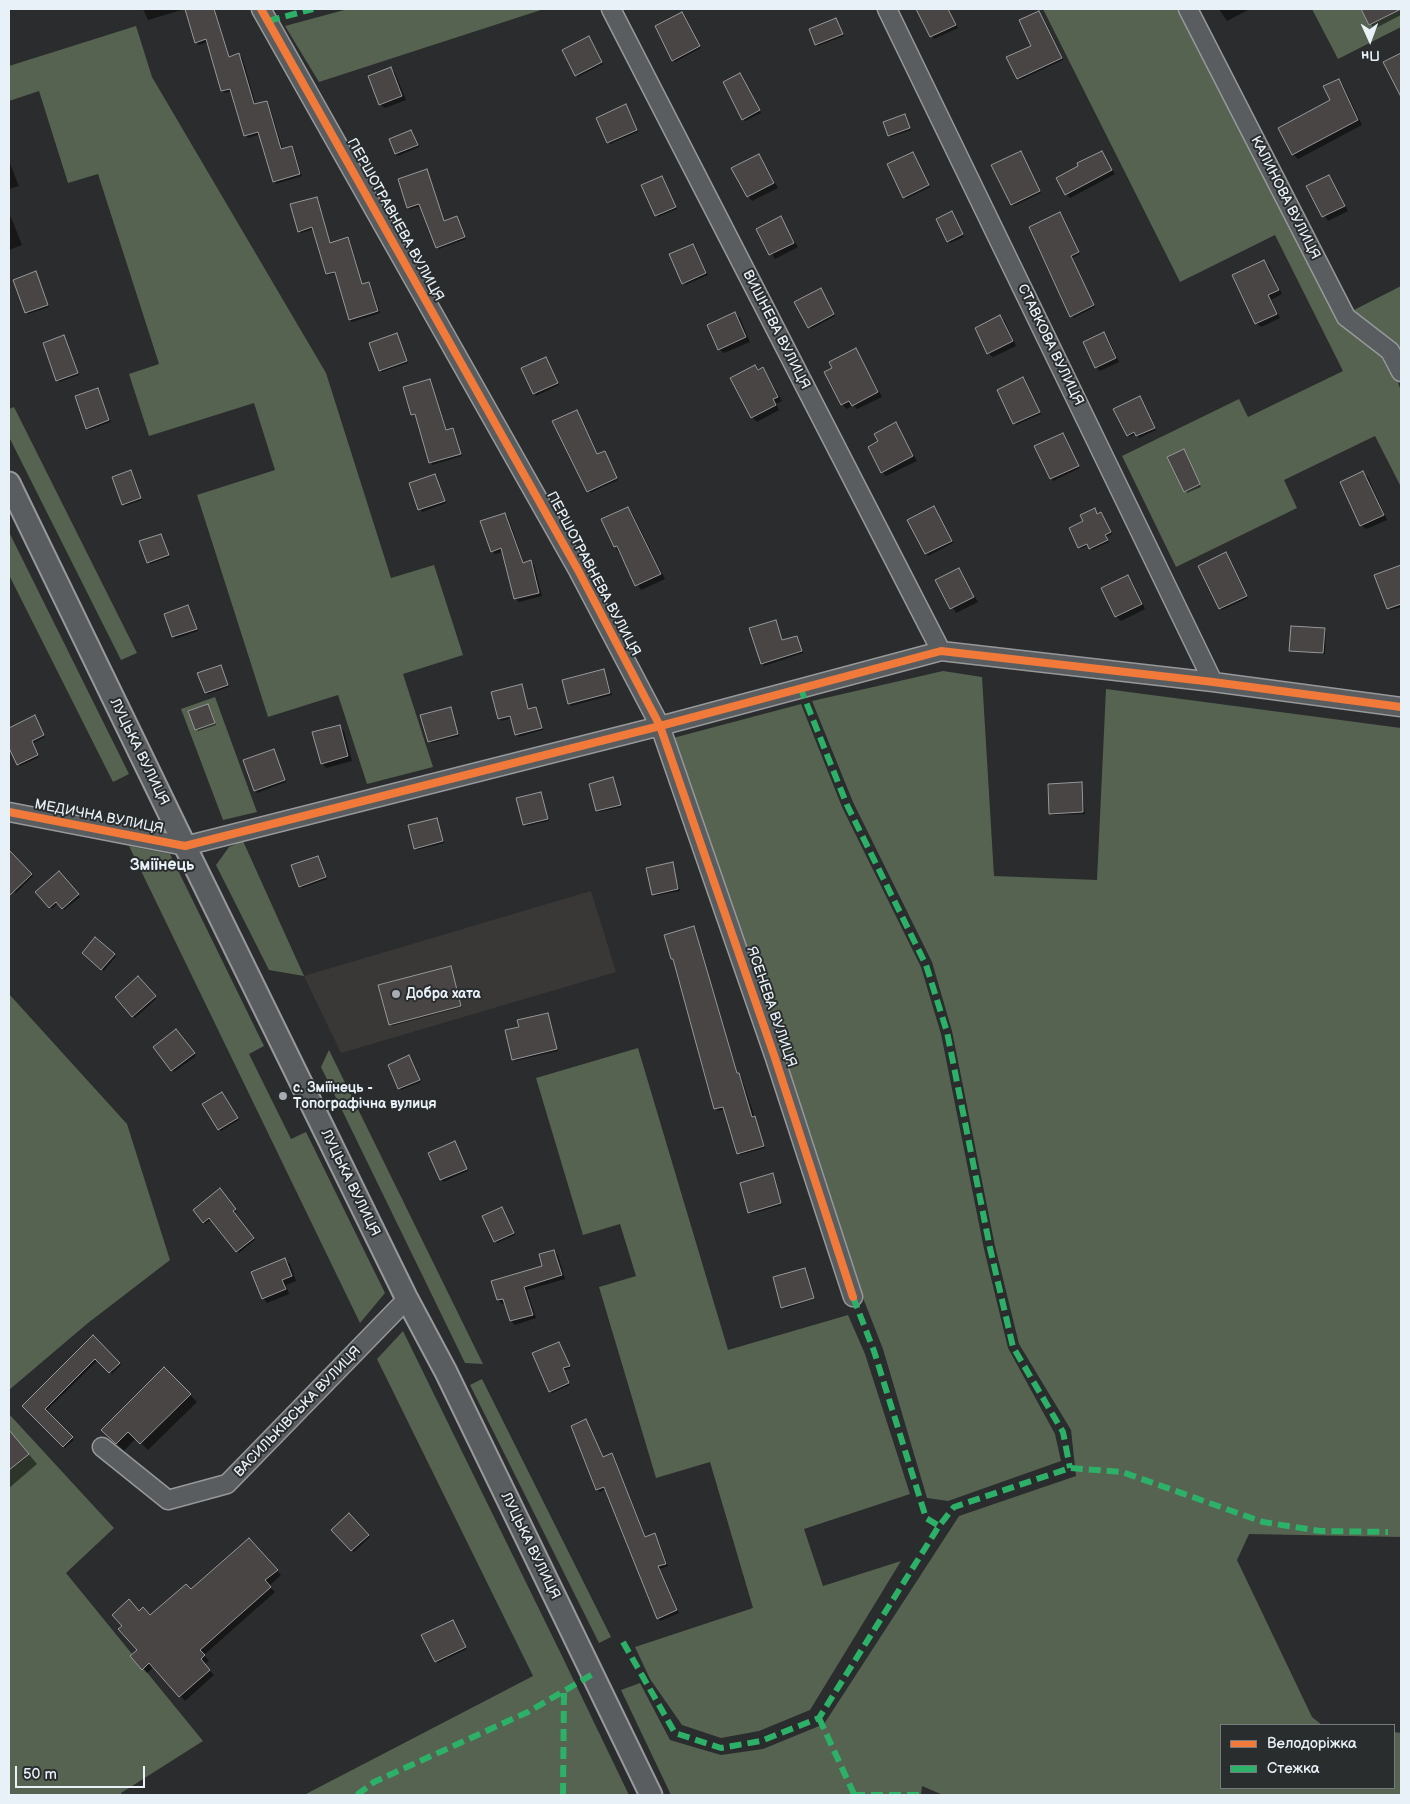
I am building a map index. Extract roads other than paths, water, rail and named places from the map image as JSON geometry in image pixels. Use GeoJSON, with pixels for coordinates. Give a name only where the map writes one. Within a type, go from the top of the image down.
{"type":"FeatureCollection","features":[{"type":"Feature","properties":{"kind":"main road","name":"ЛУЦЬКА ВУЛИЦЯ"},"geometry":{"type":"LineString","coordinates":[[9,483],[407,1300],[446,1372],[652,1795]]}},
{"type":"Feature","properties":{"kind":"street","name":"ПЕРШОТРАВНЕВА ВУЛИЦЯ"},"geometry":{"type":"LineString","coordinates":[[261,9],[578,570],[660,726]]}},
{"type":"Feature","properties":{"kind":"street","name":"ВИШНЕВА ВУЛИЦЯ"},"geometry":{"type":"LineString","coordinates":[[611,9],[941,651]]}},
{"type":"Feature","properties":{"kind":"street","name":"СТАВКОВА ВУЛИЦЯ"},"geometry":{"type":"LineString","coordinates":[[887,9],[1213,682]]}},
{"type":"Feature","properties":{"kind":"street","name":"КАЛИНОВА ВУЛИЦЯ"},"geometry":{"type":"LineString","coordinates":[[1188,9],[1346,317],[1390,351],[1401,372]]}},
{"type":"Feature","properties":{"kind":"street"},"geometry":{"type":"LineString","coordinates":[[185,846],[660,726],[941,651],[1213,682],[1401,707]]}},
{"type":"Feature","properties":{"kind":"street","name":"ЯСЕНЕВА ВУЛИЦЯ"},"geometry":{"type":"LineString","coordinates":[[660,726],[775,1058],[853,1297]]}},
{"type":"Feature","properties":{"kind":"street","name":"МЕДИЧНА ВУЛИЦЯ"},"geometry":{"type":"LineString","coordinates":[[9,812],[185,846]]}},
{"type":"Feature","properties":{"kind":"street","name":"ВАСИЛЬКІВСЬКА ВУЛИЦЯ"},"geometry":{"type":"LineString","coordinates":[[102,1447],[168,1500],[227,1484],[407,1300]]}},
{"type":"Feature","properties":{"kind":"place","name":"Добра хата"},"geometry":{"type":"Point","coordinates":[396,994]}},
{"type":"Feature","properties":{"kind":"place","name":"с. Зміїнець - Топографічна вулиця"},"geometry":{"type":"Point","coordinates":[283,1096]}},
{"type":"Feature","properties":{"kind":"district","name":"Зміїнець"},"geometry":{"type":"Point","coordinates":[162,866]}}]}
